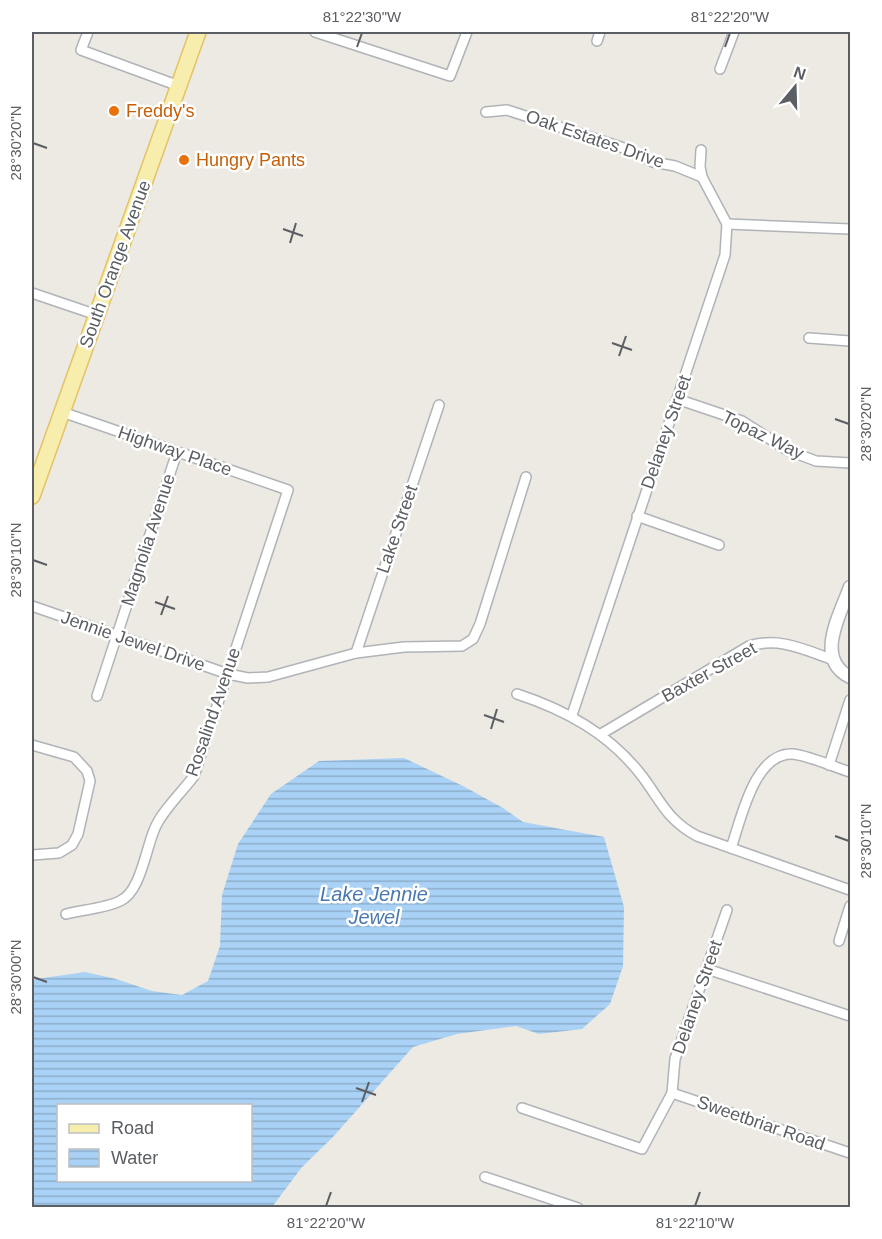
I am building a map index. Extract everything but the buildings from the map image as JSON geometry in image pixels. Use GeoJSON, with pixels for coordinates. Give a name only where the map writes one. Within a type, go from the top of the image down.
{"type":"FeatureCollection","features":[{"type":"Feature","properties":{"kind":"main road","name":"South Orange Avenue"},"geometry":{"type":"LineString","coordinates":[[32,496],[198,32]]}},
{"type":"Feature","properties":{"kind":"street"},"geometry":{"type":"LineString","coordinates":[[88,32],[81,50],[179,86]]}},
{"type":"Feature","properties":{"kind":"street"},"geometry":{"type":"LineString","coordinates":[[315,32],[450,76],[467,32]]}},
{"type":"Feature","properties":{"kind":"street"},"geometry":{"type":"LineString","coordinates":[[720,69],[735,32]]}},
{"type":"Feature","properties":{"kind":"street","name":"Oak Estates Drive"},"geometry":{"type":"LineString","coordinates":[[486,112],[507,110],[621,147],[653,162],[675,166],[702,177]]}},
{"type":"Feature","properties":{"kind":"street"},"geometry":{"type":"LineString","coordinates":[[701,150],[702,177],[727,224],[850,229]]}},
{"type":"Feature","properties":{"kind":"street","name":"Delaney Street"},"geometry":{"type":"LineString","coordinates":[[572,715],[725,255],[727,224]]}},
{"type":"Feature","properties":{"kind":"street"},"geometry":{"type":"LineString","coordinates":[[32,293],[97,315]]}},
{"type":"Feature","properties":{"kind":"street"},"geometry":{"type":"LineString","coordinates":[[808,338],[850,341]]}},
{"type":"Feature","properties":{"kind":"street","name":"Topaz Way"},"geometry":{"type":"LineString","coordinates":[[677,399],[741,422],[788,450],[816,460],[850,463]]}},
{"type":"Feature","properties":{"kind":"street","name":"Lake Street"},"geometry":{"type":"LineString","coordinates":[[356,653],[439,405]]}},
{"type":"Feature","properties":{"kind":"street","name":"Highway Place"},"geometry":{"type":"LineString","coordinates":[[62,412],[288,490]]}},
{"type":"Feature","properties":{"kind":"street","name":"Magnolia Avenue"},"geometry":{"type":"LineString","coordinates":[[96,696],[177,452]]}},
{"type":"Feature","properties":{"kind":"street","name":"Jennie Jewel Drive"},"geometry":{"type":"LineString","coordinates":[[32,606],[228,674],[248,678],[268,677],[356,653],[404,647],[447,647],[468,644],[477,632],[526,477]]}},
{"type":"Feature","properties":{"kind":"street","name":"Rosalind Avenue"},"geometry":{"type":"LineString","coordinates":[[66,914],[120,902],[130,894],[155,826],[194,776],[288,490]]}},
{"type":"Feature","properties":{"kind":"street"},"geometry":{"type":"LineString","coordinates":[[637,516],[719,545]]}},
{"type":"Feature","properties":{"kind":"street"},"geometry":{"type":"LineString","coordinates":[[831,659],[832,638],[850,587]]}},
{"type":"Feature","properties":{"kind":"street","name":"Baxter Street"},"geometry":{"type":"LineString","coordinates":[[601,734],[749,646],[763,641],[776,641],[831,659],[836,667],[850,677]]}},
{"type":"Feature","properties":{"kind":"street"},"geometry":{"type":"LineString","coordinates":[[517,694],[572,715],[601,734],[628,759],[672,820],[697,836],[850,890]]}},
{"type":"Feature","properties":{"kind":"street"},"geometry":{"type":"LineString","coordinates":[[829,765],[850,700]]}},
{"type":"Feature","properties":{"kind":"street"},"geometry":{"type":"LineString","coordinates":[[32,745],[74,758],[87,771],[90,781],[78,834],[72,845],[59,853],[32,855]]}},
{"type":"Feature","properties":{"kind":"street"},"geometry":{"type":"LineString","coordinates":[[731,848],[753,783],[765,767],[780,755],[794,754],[850,772]]}},
{"type":"Feature","properties":{"kind":"street"},"geometry":{"type":"LineString","coordinates":[[839,941],[850,906]]}},
{"type":"Feature","properties":{"kind":"street","name":"Delaney Street"},"geometry":{"type":"LineString","coordinates":[[522,1108],[642,1149],[672,1093],[675,1059],[727,910]]}},
{"type":"Feature","properties":{"kind":"street"},"geometry":{"type":"LineString","coordinates":[[707,969],[850,1016]]}},
{"type":"Feature","properties":{"kind":"street","name":"Sweetbriar Road"},"geometry":{"type":"LineString","coordinates":[[672,1093],[850,1153]]}},
{"type":"Feature","properties":{"kind":"street"},"geometry":{"type":"LineString","coordinates":[[484,1177],[578,1208]]}},
{"type":"Feature","properties":{"kind":"water","name":"Lake Jennie Jewel"},"geometry":{"type":"Polygon","coordinates":[[[404,758],[463,786],[523,822],[604,837],[624,907],[623,966],[610,1004],[582,1029],[539,1034],[516,1026],[457,1034],[413,1047],[332,1138],[302,1167],[272,1207],[32,1207],[32,981],[85,972],[152,991],[182,995],[208,981],[220,946],[222,895],[238,844],[271,794],[319,761],[404,758]]]}},
{"type":"Feature","properties":{"kind":"place","name":"Freddy's"},"geometry":{"type":"Point","coordinates":[114,111]}},
{"type":"Feature","properties":{"kind":"place","name":"Hungry Pants"},"geometry":{"type":"Point","coordinates":[184,160]}}]}
